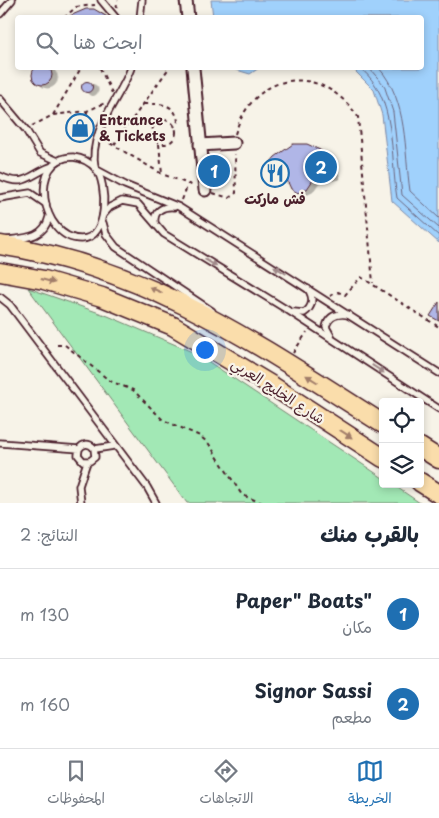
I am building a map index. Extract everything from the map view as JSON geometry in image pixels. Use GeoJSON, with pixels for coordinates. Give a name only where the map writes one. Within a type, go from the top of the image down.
{"type":"FeatureCollection","features":[{"type":"Feature","properties":{"kind":"main road","name":"شارع الخليج العربي"},"geometry":{"type":"LineString","coordinates":[[0,245],[51,255],[128,278],[191,307],[256,344],[379,421]]}},
{"type":"Feature","properties":{"kind":"main road","name":"شارع الخليج العربي"},"geometry":{"type":"LineString","coordinates":[[0,272],[44,280],[126,305],[173,326],[379,455]]}},
{"type":"Feature","properties":{"kind":"main road"},"geometry":{"type":"LineString","coordinates":[[271,386],[268,380],[269,370],[276,363],[286,363]]}},
{"type":"Feature","properties":{"kind":"main road"},"geometry":{"type":"LineString","coordinates":[[424,450],[439,459]]}},
{"type":"Feature","properties":{"kind":"main road"},"geometry":{"type":"LineString","coordinates":[[424,485],[439,494]]}},
{"type":"Feature","properties":{"kind":"street"},"geometry":{"type":"LineString","coordinates":[[186,0],[188,15]]}},
{"type":"Feature","properties":{"kind":"street"},"geometry":{"type":"LineString","coordinates":[[193,70],[205,190]]}},
{"type":"Feature","properties":{"kind":"street"},"geometry":{"type":"LineString","coordinates":[[200,146],[234,143]]}},
{"type":"Feature","properties":{"kind":"lane"},"geometry":{"type":"LineString","coordinates":[[0,14],[12,0]]}},
{"type":"Feature","properties":{"kind":"lane"},"geometry":{"type":"LineString","coordinates":[[140,15],[142,0]]}},
{"type":"Feature","properties":{"kind":"lane"},"geometry":{"type":"LineString","coordinates":[[101,3],[113,15]]}},
{"type":"Feature","properties":{"kind":"lane"},"geometry":{"type":"LineString","coordinates":[[130,70],[114,98],[98,136],[94,152],[96,169],[101,182],[106,234],[116,247],[195,298],[256,344]]}},
{"type":"Feature","properties":{"kind":"lane"},"geometry":{"type":"LineString","coordinates":[[0,99],[26,130],[40,153],[58,161]]}},
{"type":"Feature","properties":{"kind":"lane"},"geometry":{"type":"LineString","coordinates":[[0,176],[14,181],[23,181],[58,161],[69,157],[78,158],[125,185],[179,207],[439,372]]}},
{"type":"Feature","properties":{"kind":"lane"},"geometry":{"type":"LineString","coordinates":[[50,167],[44,182],[49,217],[54,226],[61,232],[80,239],[94,235],[103,218],[120,201],[132,201],[144,209],[157,228],[164,234],[289,311],[439,409]]}},
{"type":"Feature","properties":{"kind":"lane"},"geometry":{"type":"LineString","coordinates":[[0,198],[30,193],[41,198],[47,204]]}},
{"type":"Feature","properties":{"kind":"lane"},"geometry":{"type":"LineString","coordinates":[[157,228],[154,219],[159,210],[168,206],[179,207]]}},
{"type":"Feature","properties":{"kind":"lane"},"geometry":{"type":"LineString","coordinates":[[0,240],[32,237],[44,229],[49,217]]}},
{"type":"Feature","properties":{"kind":"lane"},"geometry":{"type":"LineString","coordinates":[[289,311],[301,314],[310,307],[312,296],[306,287]]}},
{"type":"Feature","properties":{"kind":"lane"},"geometry":{"type":"LineString","coordinates":[[0,297],[10,305],[114,446],[147,487],[156,503]]}},
{"type":"Feature","properties":{"kind":"lane"},"geometry":{"type":"LineString","coordinates":[[336,341],[327,331],[328,320],[336,315],[351,316]]}},
{"type":"Feature","properties":{"kind":"lane"},"geometry":{"type":"LineString","coordinates":[[0,443],[79,449],[87,444],[95,449],[114,446]]}},
{"type":"Feature","properties":{"kind":"lane"},"geometry":{"type":"LineString","coordinates":[[79,449],[80,458],[88,462]]}},
{"type":"Feature","properties":{"kind":"lane"},"geometry":{"type":"LineString","coordinates":[[81,503],[79,486],[88,462],[95,457],[95,449]]}},
{"type":"Feature","properties":{"kind":"path"},"geometry":{"type":"LineString","coordinates":[[67,15],[76,6],[101,3]]}},
{"type":"Feature","properties":{"kind":"path"},"geometry":{"type":"LineString","coordinates":[[53,115],[75,82],[80,70]]}},
{"type":"Feature","properties":{"kind":"path"},"geometry":{"type":"LineString","coordinates":[[26,130],[53,115],[87,112],[114,98],[101,70]]}},
{"type":"Feature","properties":{"kind":"path"},"geometry":{"type":"LineString","coordinates":[[114,145],[168,70]]}},
{"type":"Feature","properties":{"kind":"path"},"geometry":{"type":"LineString","coordinates":[[87,112],[85,134],[98,136],[162,174],[229,198],[236,194],[234,143],[240,119],[258,95],[278,84],[300,80],[318,83],[335,91],[348,102],[358,117],[373,283]]}},
{"type":"Feature","properties":{"kind":"path"},"geometry":{"type":"LineString","coordinates":[[143,104],[166,104],[173,109],[178,121],[174,127],[174,138],[170,142],[159,143]]}},
{"type":"Feature","properties":{"kind":"path"},"geometry":{"type":"LineString","coordinates":[[162,174],[159,143],[152,133],[153,126],[164,120],[174,127]]}},
{"type":"Feature","properties":{"kind":"path"},"geometry":{"type":"LineString","coordinates":[[179,207],[188,184]]}},
{"type":"Feature","properties":{"kind":"path"},"geometry":{"type":"LineString","coordinates":[[324,298],[338,292],[345,295],[361,277],[439,327]]}},
{"type":"Feature","properties":{"kind":"path"},"geometry":{"type":"LineString","coordinates":[[286,363],[312,326]]}},
{"type":"Feature","properties":{"kind":"path"},"geometry":{"type":"LineString","coordinates":[[57,345],[65,345],[110,381],[133,390],[163,420],[200,436],[209,444],[242,495],[262,503]]}},
{"type":"Feature","properties":{"kind":"green space"},"geometry":{"type":"Polygon","coordinates":[[[28,288],[108,316],[197,354],[379,475],[379,488],[398,488],[420,503],[187,503],[28,288]]]}},
{"type":"Feature","properties":{"kind":"water"},"geometry":{"type":"Polygon","coordinates":[[[211,0],[439,0],[439,243],[392,201],[382,115],[374,90],[354,70],[424,70],[424,15],[213,15],[211,0]]]}},
{"type":"Feature","properties":{"kind":"water"},"geometry":{"type":"Polygon","coordinates":[[[237,70],[256,70],[250,74],[237,70]]]}},
{"type":"Feature","properties":{"kind":"building"},"geometry":{"type":"Polygon","coordinates":[[[86,9],[94,9],[104,15],[72,15],[86,9]]]}},
{"type":"Feature","properties":{"kind":"building"},"geometry":{"type":"Polygon","coordinates":[[[34,70],[51,71],[51,79],[46,84],[38,84],[33,79],[34,70]]]}},
{"type":"Feature","properties":{"kind":"building"},"geometry":{"type":"Polygon","coordinates":[[[85,82],[89,82],[92,87],[91,91],[85,92],[82,89],[82,85],[85,82]]]}},
{"type":"Feature","properties":{"kind":"building","name":"Entrance & Tickets"},"geometry":{"type":"Polygon","coordinates":[[[78,122],[86,126],[83,133],[74,130],[78,122]]]}},
{"type":"Feature","properties":{"kind":"building"},"geometry":{"type":"Polygon","coordinates":[[[293,144],[307,144],[320,150],[331,160],[334,176],[313,180],[307,189],[298,193],[291,189],[287,180],[265,180],[265,169],[275,157],[293,144]]]}},
{"type":"Feature","properties":{"kind":"building"},"geometry":{"type":"Polygon","coordinates":[[[439,302],[439,321],[430,316],[439,302]]]}},
{"type":"Feature","properties":{"kind":"place","name":"Entrance & Tickets"},"geometry":{"type":"Point","coordinates":[80,128]}},
{"type":"Feature","properties":{"kind":"place","name":"Signor Sassi"},"geometry":{"type":"Point","coordinates":[321,167]}},
{"type":"Feature","properties":{"kind":"place","name":"\"Paper\" Boats"},"geometry":{"type":"Point","coordinates":[214,171]}},
{"type":"Feature","properties":{"kind":"place","name":"فش ماركت"},"geometry":{"type":"Point","coordinates":[275,173]}}]}
